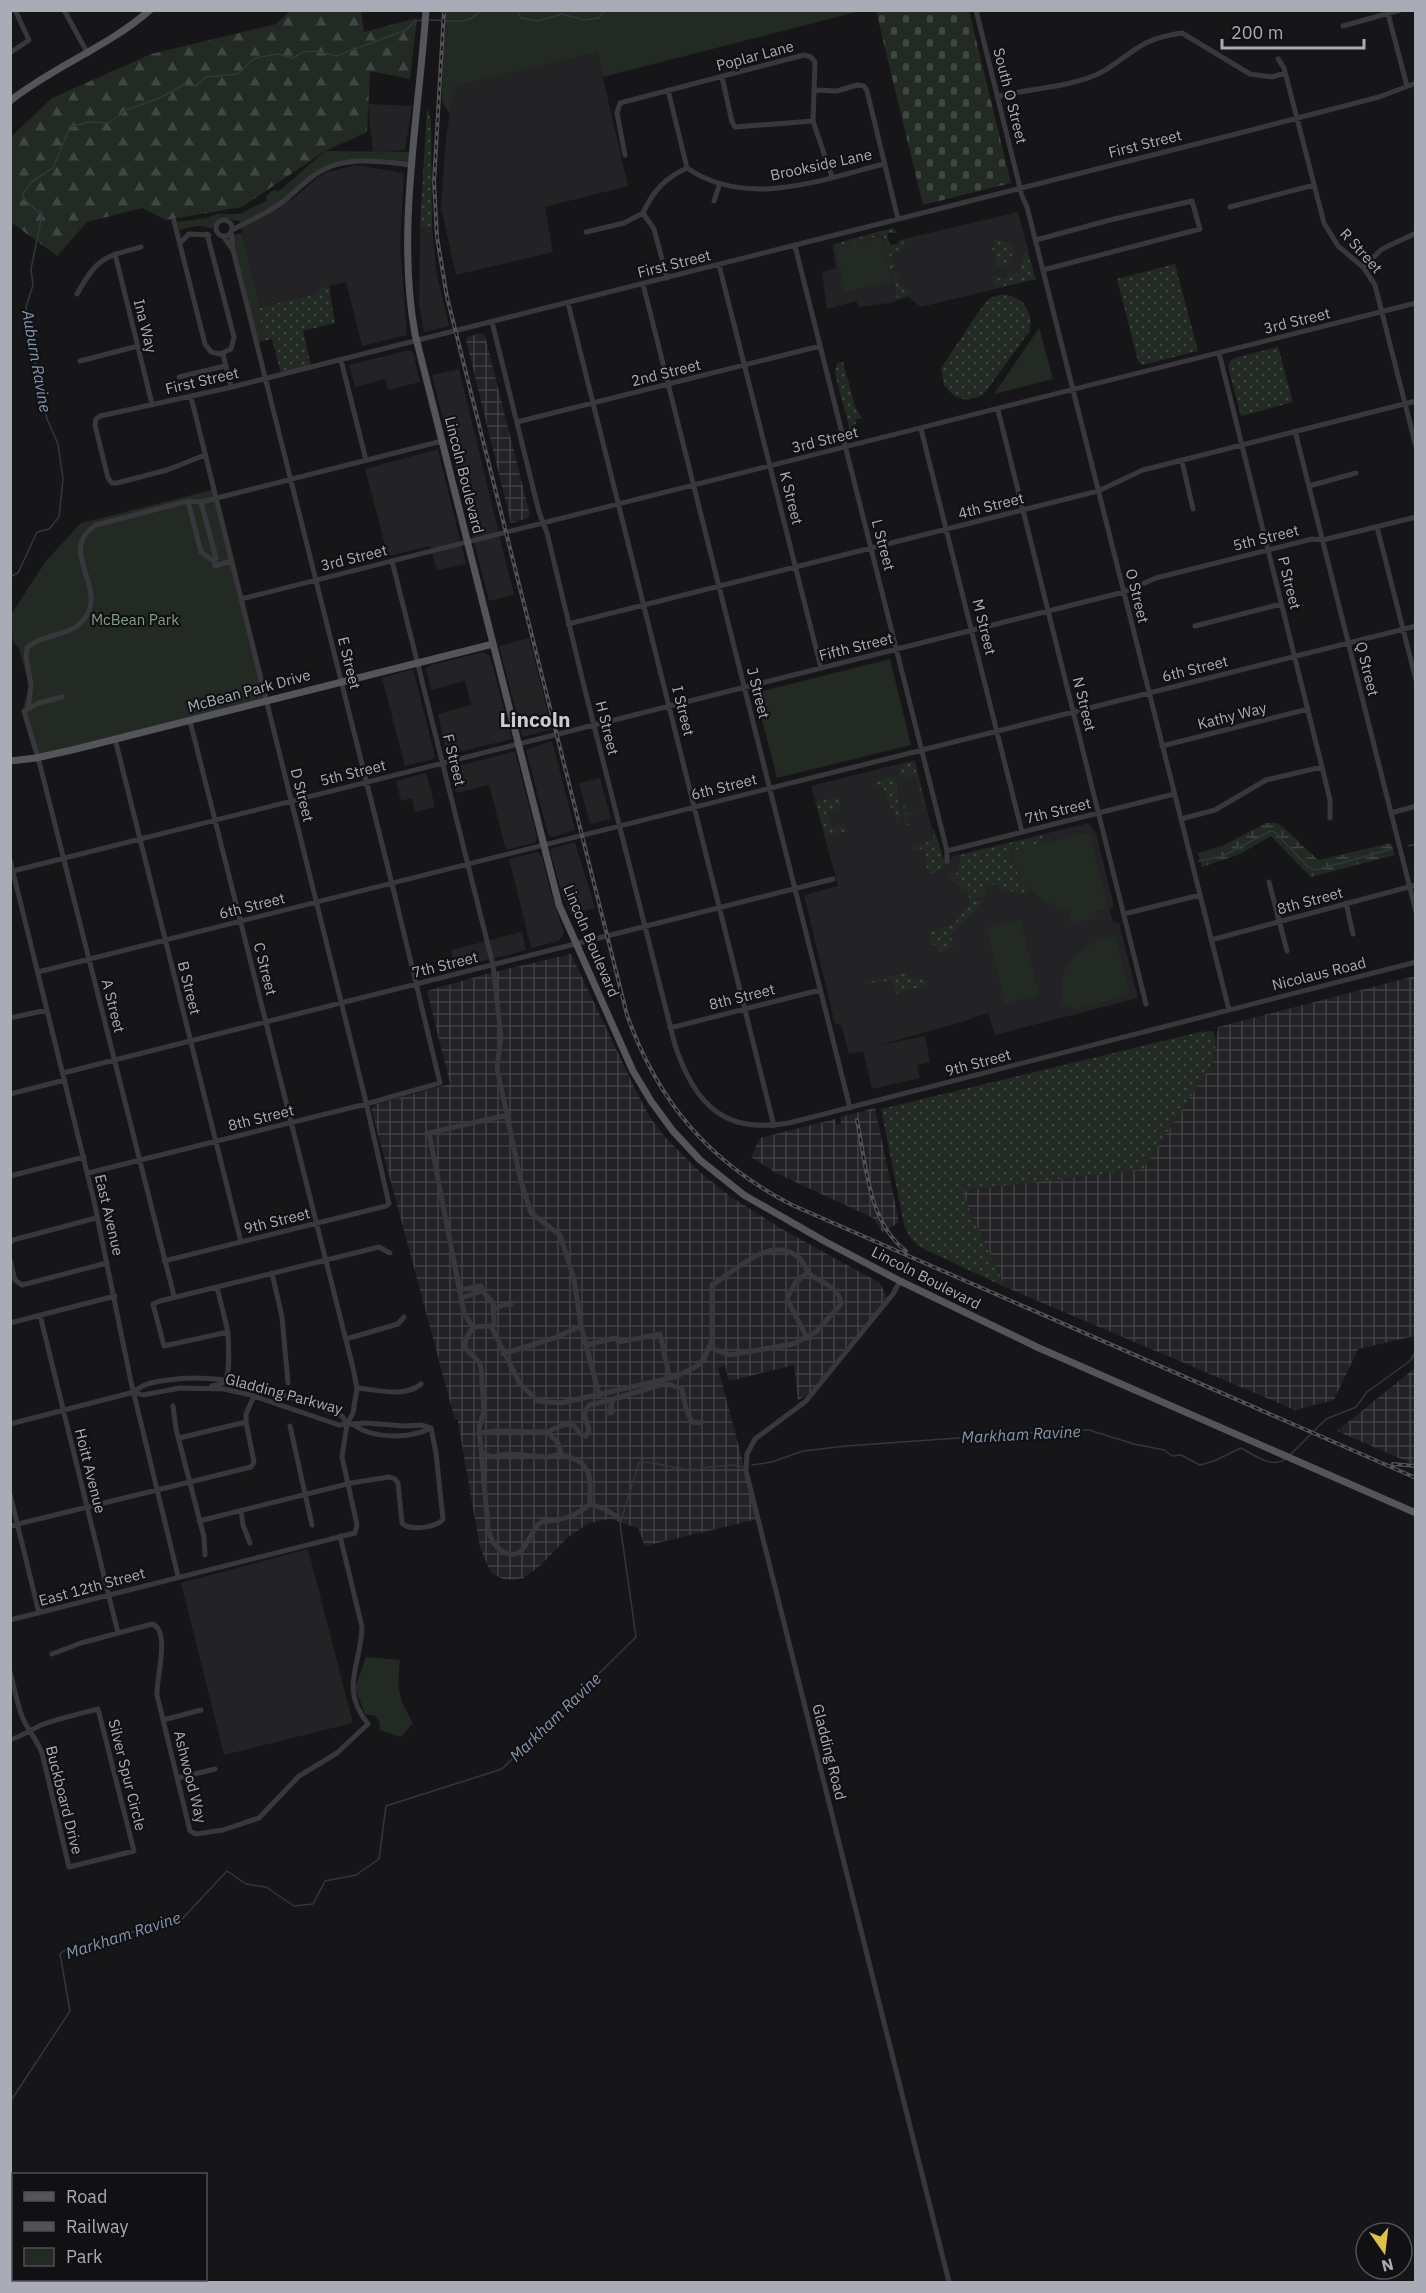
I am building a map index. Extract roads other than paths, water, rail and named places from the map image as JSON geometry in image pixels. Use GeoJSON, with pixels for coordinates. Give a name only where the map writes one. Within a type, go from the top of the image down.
{"type":"FeatureCollection","features":[{"type":"Feature","properties":{"kind":"main road"},"geometry":{"type":"LineString","coordinates":[[10,100],[88,54],[138,21],[150,10]]}},
{"type":"Feature","properties":{"kind":"main road","name":"Lincoln Boulevard"},"geometry":{"type":"LineString","coordinates":[[426,10],[408,257],[410,298],[417,340],[559,905],[638,1079],[662,1117],[685,1144],[716,1174],[744,1194],[900,1281],[1049,1352],[1416,1513]]}},
{"type":"Feature","properties":{"kind":"main road","name":"McBean Park Drive"},"geometry":{"type":"LineString","coordinates":[[10,761],[37,758],[190,721],[493,644]]}},
{"type":"Feature","properties":{"kind":"street"},"geometry":{"type":"LineString","coordinates":[[10,53],[29,40],[15,10]]}},
{"type":"Feature","properties":{"kind":"street"},"geometry":{"type":"LineString","coordinates":[[64,10],[88,54]]}},
{"type":"Feature","properties":{"kind":"street","name":"South O Street"},"geometry":{"type":"LineString","coordinates":[[976,10],[1020,188]]}},
{"type":"Feature","properties":{"kind":"street"},"geometry":{"type":"LineString","coordinates":[[1343,26],[1400,10]]}},
{"type":"Feature","properties":{"kind":"street"},"geometry":{"type":"LineString","coordinates":[[1388,12],[1407,86]]}},
{"type":"Feature","properties":{"kind":"street"},"geometry":{"type":"LineString","coordinates":[[997,97],[1014,92],[1036,91],[1088,78],[1107,70],[1146,43],[1182,33],[1250,74],[1272,76],[1285,73]]}},
{"type":"Feature","properties":{"kind":"street","name":"Poplar Lane"},"geometry":{"type":"LineString","coordinates":[[625,155],[617,113],[620,103],[804,55],[811,57],[814,62],[813,121],[832,177]]}},
{"type":"Feature","properties":{"kind":"street","name":"R Street"},"geometry":{"type":"LineString","coordinates":[[1278,59],[1285,73],[1320,210],[1330,235],[1338,246],[1364,267],[1375,285],[1416,447]]}},
{"type":"Feature","properties":{"kind":"street"},"geometry":{"type":"LineString","coordinates":[[722,77],[735,127],[813,121]]}},
{"type":"Feature","properties":{"kind":"street","name":"First Street"},"geometry":{"type":"LineString","coordinates":[[205,455],[167,470],[111,483],[95,425],[96,419],[100,416],[191,397],[795,246],[1379,97],[1416,83]]}},
{"type":"Feature","properties":{"kind":"street"},"geometry":{"type":"LineString","coordinates":[[815,90],[837,91],[857,85],[864,86],[898,219]]}},
{"type":"Feature","properties":{"kind":"street"},"geometry":{"type":"LineString","coordinates":[[586,232],[616,226],[643,213],[660,184],[687,168],[668,90]]}},
{"type":"Feature","properties":{"kind":"street"},"geometry":{"type":"LineString","coordinates":[[180,243],[189,234],[221,235],[231,231],[281,203],[314,175],[332,166],[368,161],[413,165]]}},
{"type":"Feature","properties":{"kind":"street","name":"Brookside Lane"},"geometry":{"type":"LineString","coordinates":[[687,168],[695,174],[720,183],[750,189],[766,189],[797,185],[884,164]]}},
{"type":"Feature","properties":{"kind":"street"},"geometry":{"type":"LineString","coordinates":[[714,201],[720,183]]}},
{"type":"Feature","properties":{"kind":"street"},"geometry":{"type":"LineString","coordinates":[[1230,207],[1314,185]]}},
{"type":"Feature","properties":{"kind":"street","name":"O Street"},"geometry":{"type":"LineString","coordinates":[[1020,188],[1043,270],[1228,1010]]}},
{"type":"Feature","properties":{"kind":"street"},"geometry":{"type":"LineString","coordinates":[[1035,240],[1192,201],[1200,229],[1043,270]]}},
{"type":"Feature","properties":{"kind":"street"},"geometry":{"type":"LineString","coordinates":[[643,213],[654,229],[667,278]]}},
{"type":"Feature","properties":{"kind":"street"},"geometry":{"type":"LineString","coordinates":[[174,221],[205,344],[214,354],[223,354],[232,347],[234,337],[207,234]]}},
{"type":"Feature","properties":{"kind":"street"},"geometry":{"type":"LineString","coordinates":[[207,234],[220,221],[247,221]]}},
{"type":"Feature","properties":{"kind":"street","name":"E Street"},"geometry":{"type":"LineString","coordinates":[[229,222],[233,250],[440,1083]]}},
{"type":"Feature","properties":{"kind":"street","name":"E Street"},"geometry":{"type":"LineString","coordinates":[[215,228],[233,250]]}},
{"type":"Feature","properties":{"kind":"street"},"geometry":{"type":"LineString","coordinates":[[1364,267],[1382,249],[1416,233]]}},
{"type":"Feature","properties":{"kind":"street","name":"L Street"},"geometry":{"type":"LineString","coordinates":[[795,246],[947,851],[946,861]]}},
{"type":"Feature","properties":{"kind":"street"},"geometry":{"type":"LineString","coordinates":[[77,294],[92,268],[102,259],[141,247]]}},
{"type":"Feature","properties":{"kind":"street","name":"Ina Way"},"geometry":{"type":"LineString","coordinates":[[115,254],[152,404]]}},
{"type":"Feature","properties":{"kind":"street","name":"K Street"},"geometry":{"type":"LineString","coordinates":[[719,265],[821,668]]}},
{"type":"Feature","properties":{"kind":"street","name":"J Street"},"geometry":{"type":"LineString","coordinates":[[643,284],[850,1108]]}},
{"type":"Feature","properties":{"kind":"street","name":"I Street"},"geometry":{"type":"LineString","coordinates":[[568,303],[774,1126]]}},
{"type":"Feature","properties":{"kind":"street","name":"3rd Street"},"geometry":{"type":"LineString","coordinates":[[241,599],[1416,303]]}},
{"type":"Feature","properties":{"kind":"street","name":"H Street"},"geometry":{"type":"LineString","coordinates":[[492,322],[670,1028],[683,1066],[703,1098],[719,1115],[733,1121]]}},
{"type":"Feature","properties":{"kind":"street"},"geometry":{"type":"LineString","coordinates":[[80,361],[138,346]]}},
{"type":"Feature","properties":{"kind":"street","name":"2nd Street"},"geometry":{"type":"LineString","coordinates":[[517,422],[820,346]]}},
{"type":"Feature","properties":{"kind":"street","name":"P Street"},"geometry":{"type":"LineString","coordinates":[[1219,353],[1330,800],[1330,818]]}},
{"type":"Feature","properties":{"kind":"street"},"geometry":{"type":"LineString","coordinates":[[223,354],[231,387]]}},
{"type":"Feature","properties":{"kind":"street"},"geometry":{"type":"LineString","coordinates":[[341,360],[366,460]]}},
{"type":"Feature","properties":{"kind":"street"},"geometry":{"type":"LineString","coordinates":[[179,377],[225,366]]}},
{"type":"Feature","properties":{"kind":"street","name":"D Street"},"geometry":{"type":"LineString","coordinates":[[191,397],[389,1199]]}},
{"type":"Feature","properties":{"kind":"street","name":"4th Street"},"geometry":{"type":"LineString","coordinates":[[568,624],[1098,491],[1112,486],[1134,472],[1416,401]]}},
{"type":"Feature","properties":{"kind":"street","name":"N Street"},"geometry":{"type":"LineString","coordinates":[[998,410],[1146,1004]]}},
{"type":"Feature","properties":{"kind":"street","name":"M Street"},"geometry":{"type":"LineString","coordinates":[[921,429],[1022,832]]}},
{"type":"Feature","properties":{"kind":"street","name":"Q Street"},"geometry":{"type":"LineString","coordinates":[[1295,431],[1391,813],[1412,886],[1416,912]]}},
{"type":"Feature","properties":{"kind":"street"},"geometry":{"type":"LineString","coordinates":[[26,710],[32,685],[26,657],[27,648],[36,640],[68,632],[81,624],[89,610],[91,594],[80,554],[81,541],[86,532],[96,525],[188,501],[201,502],[442,441]]}},
{"type":"Feature","properties":{"kind":"street"},"geometry":{"type":"LineString","coordinates":[[1182,460],[1194,509]]}},
{"type":"Feature","properties":{"kind":"street"},"geometry":{"type":"LineString","coordinates":[[1309,486],[1356,473]]}},
{"type":"Feature","properties":{"kind":"street"},"geometry":{"type":"LineString","coordinates":[[188,501],[201,552],[214,561],[215,566],[231,561]]}},
{"type":"Feature","properties":{"kind":"street"},"geometry":{"type":"LineString","coordinates":[[201,502],[216,558],[214,561]]}},
{"type":"Feature","properties":{"kind":"street","name":"5th Street"},"geometry":{"type":"LineString","coordinates":[[1124,592],[1156,578],[1312,539],[1323,540],[1416,517]]}},
{"type":"Feature","properties":{"kind":"street"},"geometry":{"type":"LineString","coordinates":[[1377,527],[1416,680]]}},
{"type":"Feature","properties":{"kind":"street","name":"F Street"},"geometry":{"type":"LineString","coordinates":[[392,561],[493,965],[501,1037],[497,1068],[521,1182],[531,1213],[560,1234],[574,1279],[582,1326],[599,1394]]}},
{"type":"Feature","properties":{"kind":"street","name":"Fifth Street"},"geometry":{"type":"LineString","coordinates":[[594,725],[1124,592]]}},
{"type":"Feature","properties":{"kind":"street"},"geometry":{"type":"LineString","coordinates":[[1195,626],[1281,604]]}},
{"type":"Feature","properties":{"kind":"street","name":"6th Street"},"geometry":{"type":"LineString","coordinates":[[38,972],[1416,626]]}},
{"type":"Feature","properties":{"kind":"street"},"geometry":{"type":"LineString","coordinates":[[26,710],[39,703],[62,697]]}},
{"type":"Feature","properties":{"kind":"street"},"geometry":{"type":"LineString","coordinates":[[20,705],[26,710]]}},
{"type":"Feature","properties":{"kind":"street","name":"Kathy Way"},"geometry":{"type":"LineString","coordinates":[[1162,746],[1308,709]]}},
{"type":"Feature","properties":{"kind":"street","name":"A Street"},"geometry":{"type":"LineString","coordinates":[[26,710],[174,1296]]}},
{"type":"Feature","properties":{"kind":"street","name":"C Street"},"geometry":{"type":"LineString","coordinates":[[190,721],[357,1388]]}},
{"type":"Feature","properties":{"kind":"street","name":"5th Street"},"geometry":{"type":"LineString","coordinates":[[13,871],[594,725]]}},
{"type":"Feature","properties":{"kind":"street","name":"B Street"},"geometry":{"type":"LineString","coordinates":[[115,739],[241,1242]]}},
{"type":"Feature","properties":{"kind":"street"},"geometry":{"type":"LineString","coordinates":[[1181,819],[1215,810],[1266,780],[1322,767]]}},
{"type":"Feature","properties":{"kind":"street","name":"7th Street"},"geometry":{"type":"LineString","coordinates":[[947,851],[1174,794]]}},
{"type":"Feature","properties":{"kind":"street"},"geometry":{"type":"LineString","coordinates":[[1391,813],[1416,806]]}},
{"type":"Feature","properties":{"kind":"street","name":"East Avenue"},"geometry":{"type":"LineString","coordinates":[[10,860],[13,885],[38,972],[88,1173],[131,1382],[178,1576]]}},
{"type":"Feature","properties":{"kind":"street","name":"7th Street"},"geometry":{"type":"LineString","coordinates":[[63,1073],[833,879]]}},
{"type":"Feature","properties":{"kind":"street"},"geometry":{"type":"LineString","coordinates":[[1269,882],[1287,951]]}},
{"type":"Feature","properties":{"kind":"street","name":"8th Street"},"geometry":{"type":"LineString","coordinates":[[1211,940],[1412,886]]}},
{"type":"Feature","properties":{"kind":"street"},"geometry":{"type":"LineString","coordinates":[[1124,914],[1200,895]]}},
{"type":"Feature","properties":{"kind":"street"},"geometry":{"type":"LineString","coordinates":[[1346,903],[1353,934]]}},
{"type":"Feature","properties":{"kind":"street","name":"Nicolaus Road"},"geometry":{"type":"LineString","coordinates":[[1228,1010],[1416,962]]}},
{"type":"Feature","properties":{"kind":"street","name":"8th Street"},"geometry":{"type":"LineString","coordinates":[[670,1028],[820,990]]}},
{"type":"Feature","properties":{"kind":"street"},"geometry":{"type":"LineString","coordinates":[[10,1018],[47,1010]]}},
{"type":"Feature","properties":{"kind":"street","name":"9th Street"},"geometry":{"type":"LineString","coordinates":[[733,1121],[759,1126],[774,1126],[1228,1010]]}},
{"type":"Feature","properties":{"kind":"street"},"geometry":{"type":"LineString","coordinates":[[10,1094],[65,1080]]}},
{"type":"Feature","properties":{"kind":"street","name":"8th Street"},"geometry":{"type":"LineString","coordinates":[[88,1173],[366,1104],[440,1083]]}},
{"type":"Feature","properties":{"kind":"street"},"geometry":{"type":"LineString","coordinates":[[473,1327],[464,1313],[429,1133],[507,1115]]}},
{"type":"Feature","properties":{"kind":"street"},"geometry":{"type":"LineString","coordinates":[[10,1176],[84,1157]]}},
{"type":"Feature","properties":{"kind":"street","name":"9th Street"},"geometry":{"type":"LineString","coordinates":[[164,1261],[386,1206],[389,1199]]}},
{"type":"Feature","properties":{"kind":"street"},"geometry":{"type":"LineString","coordinates":[[10,1243],[13,1240],[96,1218]]}},
{"type":"Feature","properties":{"kind":"street"},"geometry":{"type":"LineString","coordinates":[[228,1332],[164,1346],[153,1304],[174,1296],[379,1247],[390,1253]]}},
{"type":"Feature","properties":{"kind":"street"},"geometry":{"type":"LineString","coordinates":[[480,1434],[494,1431],[548,1432],[559,1426],[571,1425],[575,1426],[580,1434],[586,1436],[589,1430],[584,1416],[587,1407],[592,1403],[613,1402],[697,1366],[710,1348],[714,1326],[712,1286],[759,1253],[789,1252],[799,1258],[808,1272],[840,1297],[841,1304],[826,1323],[807,1338],[768,1350],[730,1355],[710,1348]]}},
{"type":"Feature","properties":{"kind":"street"},"geometry":{"type":"LineString","coordinates":[[10,1260],[15,1280],[22,1285],[107,1263]]}},
{"type":"Feature","properties":{"kind":"street"},"geometry":{"type":"LineString","coordinates":[[807,1338],[787,1299],[795,1283],[808,1272]]}},
{"type":"Feature","properties":{"kind":"street"},"geometry":{"type":"LineString","coordinates":[[272,1273],[285,1341],[288,1383]]}},
{"type":"Feature","properties":{"kind":"street","name":"Gladding Road"},"geometry":{"type":"LineString","coordinates":[[900,1281],[893,1294],[806,1401],[754,1439],[747,1454],[746,1471],[949,2283]]}},
{"type":"Feature","properties":{"kind":"street"},"geometry":{"type":"LineString","coordinates":[[459,1290],[480,1285],[482,1291],[491,1300],[494,1325],[492,1328],[503,1354],[520,1384],[538,1401],[561,1403],[666,1381],[682,1389],[686,1409],[692,1422],[701,1423]]}},
{"type":"Feature","properties":{"kind":"street"},"geometry":{"type":"LineString","coordinates":[[207,1387],[222,1384],[226,1380],[229,1353],[228,1332],[217,1287]]}},
{"type":"Feature","properties":{"kind":"street"},"geometry":{"type":"LineString","coordinates":[[461,1298],[482,1291]]}},
{"type":"Feature","properties":{"kind":"street"},"geometry":{"type":"LineString","coordinates":[[788,1294],[795,1299]]}},
{"type":"Feature","properties":{"kind":"street"},"geometry":{"type":"LineString","coordinates":[[10,1323],[115,1296]]}},
{"type":"Feature","properties":{"kind":"street"},"geometry":{"type":"LineString","coordinates":[[493,1310],[511,1304]]}},
{"type":"Feature","properties":{"kind":"street","name":"Hoitt Avenue"},"geometry":{"type":"LineString","coordinates":[[40,1315],[118,1633]]}},
{"type":"Feature","properties":{"kind":"street"},"geometry":{"type":"LineString","coordinates":[[346,1339],[398,1324],[404,1317]]}},
{"type":"Feature","properties":{"kind":"street"},"geometry":{"type":"LineString","coordinates":[[473,1327],[491,1326],[492,1328]]}},
{"type":"Feature","properties":{"kind":"street"},"geometry":{"type":"LineString","coordinates":[[503,1354],[582,1326]]}},
{"type":"Feature","properties":{"kind":"street"},"geometry":{"type":"LineString","coordinates":[[473,1327],[466,1339],[465,1348],[481,1365],[484,1411],[480,1421],[481,1452],[488,1527],[493,1541],[501,1551],[517,1553],[526,1546],[533,1531],[541,1523],[574,1516],[590,1504]]}},
{"type":"Feature","properties":{"kind":"street"},"geometry":{"type":"LineString","coordinates":[[587,1345],[615,1338],[619,1342],[660,1334],[669,1375],[666,1381]]}},
{"type":"Feature","properties":{"kind":"street","name":"Gladding Parkway"},"geometry":{"type":"LineString","coordinates":[[141,1386],[180,1379],[226,1380],[255,1385],[342,1416],[350,1424]]}},
{"type":"Feature","properties":{"kind":"street"},"geometry":{"type":"LineString","coordinates":[[10,1424],[134,1392],[141,1386],[131,1382]]}},
{"type":"Feature","properties":{"kind":"street"},"geometry":{"type":"LineString","coordinates":[[340,1536],[355,1533],[357,1526],[346,1484],[342,1457],[357,1388],[404,1392],[416,1389],[421,1384]]}},
{"type":"Feature","properties":{"kind":"street","name":"Gladding Parkway"},"geometry":{"type":"LineString","coordinates":[[134,1392],[143,1395],[180,1388],[207,1387],[254,1396],[339,1425],[350,1424]]}},
{"type":"Feature","properties":{"kind":"street"},"geometry":{"type":"LineString","coordinates":[[136,1403],[143,1395]]}},
{"type":"Feature","properties":{"kind":"street"},"geometry":{"type":"LineString","coordinates":[[10,1526],[251,1467],[255,1462],[246,1414],[254,1396]]}},
{"type":"Feature","properties":{"kind":"street"},"geometry":{"type":"LineString","coordinates":[[173,1406],[204,1537],[205,1555]]}},
{"type":"Feature","properties":{"kind":"street"},"geometry":{"type":"LineString","coordinates":[[179,1438],[246,1422]]}},
{"type":"Feature","properties":{"kind":"street"},"geometry":{"type":"LineString","coordinates":[[200,1521],[378,1477],[395,1479],[398,1482],[402,1523],[405,1527],[441,1523],[442,1508],[431,1428],[420,1425],[350,1424]]}},
{"type":"Feature","properties":{"kind":"street"},"geometry":{"type":"LineString","coordinates":[[290,1426],[312,1525]]}},
{"type":"Feature","properties":{"kind":"street"},"geometry":{"type":"LineString","coordinates":[[548,1432],[558,1443],[561,1454]]}},
{"type":"Feature","properties":{"kind":"street"},"geometry":{"type":"LineString","coordinates":[[481,1452],[492,1457],[507,1454],[548,1457],[561,1454],[577,1460],[585,1468],[590,1482],[590,1504]]}},
{"type":"Feature","properties":{"kind":"street"},"geometry":{"type":"LineString","coordinates":[[10,1494],[39,1613]]}},
{"type":"Feature","properties":{"kind":"street"},"geometry":{"type":"LineString","coordinates":[[590,1504],[605,1509],[619,1518]]}},
{"type":"Feature","properties":{"kind":"street"},"geometry":{"type":"LineString","coordinates":[[241,1510],[243,1525],[250,1543]]}},
{"type":"Feature","properties":{"kind":"street","name":"East 12th Street"},"geometry":{"type":"LineString","coordinates":[[10,1620],[340,1536]]}},
{"type":"Feature","properties":{"kind":"street","name":"Ashwood Way"},"geometry":{"type":"LineString","coordinates":[[118,1633],[152,1624],[159,1629],[162,1652],[157,1688],[190,1830],[193,1834],[223,1830],[259,1818],[299,1776],[337,1753],[368,1724],[359,1713],[353,1699],[351,1684],[362,1638],[362,1627],[340,1536]]}},
{"type":"Feature","properties":{"kind":"street"},"geometry":{"type":"LineString","coordinates":[[52,1654],[118,1633]]}},
{"type":"Feature","properties":{"kind":"street","name":"Buckboard Drive"},"geometry":{"type":"LineString","coordinates":[[10,1672],[21,1713],[42,1753],[69,1867]]}},
{"type":"Feature","properties":{"kind":"street","name":"Silver Spur Circle"},"geometry":{"type":"LineString","coordinates":[[31,1731],[50,1722],[98,1709],[134,1851],[69,1867]]}},
{"type":"Feature","properties":{"kind":"street"},"geometry":{"type":"LineString","coordinates":[[163,1720],[201,1710]]}},
{"type":"Feature","properties":{"kind":"street"},"geometry":{"type":"LineString","coordinates":[[10,1740],[31,1731]]}},
{"type":"Feature","properties":{"kind":"street"},"geometry":{"type":"LineString","coordinates":[[178,1778],[215,1769]]}},
{"type":"Feature","properties":{"kind":"waterway","name":"Auburn Ravine"},"geometry":{"type":"LineString","coordinates":[[429,20],[464,21],[475,16],[480,10]]}},
{"type":"Feature","properties":{"kind":"waterway","name":"Auburn Ravine"},"geometry":{"type":"LineString","coordinates":[[517,10],[521,18],[538,21],[562,14],[584,20],[599,18],[605,10]]}},
{"type":"Feature","properties":{"kind":"waterway","name":"Auburn Ravine"},"geometry":{"type":"LineString","coordinates":[[10,577],[18,573],[37,532],[49,529],[59,517],[63,479],[58,444],[47,419],[39,385],[26,307],[33,285],[31,269],[42,215],[22,195],[31,182],[53,168],[70,127],[88,122],[109,123],[126,110],[160,98],[183,85],[196,86],[206,77],[237,74],[255,58],[278,54],[293,58],[303,52],[316,51],[336,56],[406,30],[415,21],[422,20]]}},
{"type":"Feature","properties":{"kind":"waterway"},"geometry":{"type":"LineString","coordinates":[[1199,861],[1223,856],[1270,831],[1275,832],[1307,866],[1315,870],[1392,849]]}},
{"type":"Feature","properties":{"kind":"waterway"},"geometry":{"type":"LineString","coordinates":[[1408,846],[1416,844]]}},
{"type":"Feature","properties":{"kind":"waterway","name":"Markham Ravine"},"geometry":{"type":"LineString","coordinates":[[1290,1455],[1326,1419],[1356,1407],[1367,1392],[1410,1361],[1416,1351]]}},
{"type":"Feature","properties":{"kind":"waterway","name":"Markham Ravine"},"geometry":{"type":"LineString","coordinates":[[752,1465],[772,1462],[803,1451],[1050,1430],[1089,1430],[1134,1444],[1164,1450],[1172,1456],[1181,1455],[1200,1465],[1241,1448],[1270,1462],[1287,1458]]}},
{"type":"Feature","properties":{"kind":"waterway","name":"Markham Ravine"},"geometry":{"type":"LineString","coordinates":[[10,2102],[70,2011],[60,1954],[65,1950],[182,1919],[227,1871],[246,1884],[266,1887],[294,1906],[313,1904],[325,1881],[356,1875],[379,1859],[386,1806],[502,1769],[636,1637],[620,1524],[639,1463],[647,1462],[693,1471],[708,1467],[733,1465],[743,1467]]}},
{"type":"Feature","properties":{"kind":"railway"},"geometry":{"type":"LineString","coordinates":[[444,10],[434,182],[437,237],[447,297],[627,1015],[654,1075],[671,1102],[711,1149],[762,1188],[792,1205],[1416,1478]]}},
{"type":"Feature","properties":{"kind":"railway"},"geometry":{"type":"LineString","coordinates":[[857,1120],[866,1173],[876,1208],[893,1239],[906,1251]]}},
{"type":"Feature","properties":{"kind":"railway"},"geometry":{"type":"LineString","coordinates":[[1393,1464],[1416,1466]]}},
{"type":"Feature","properties":{"kind":"district","name":"Lincoln"},"geometry":{"type":"Point","coordinates":[535,720]}},
{"type":"Feature","properties":{"kind":"park label","name":"McBean Park"},"geometry":{"type":"Point","coordinates":[135,620]}}]}
